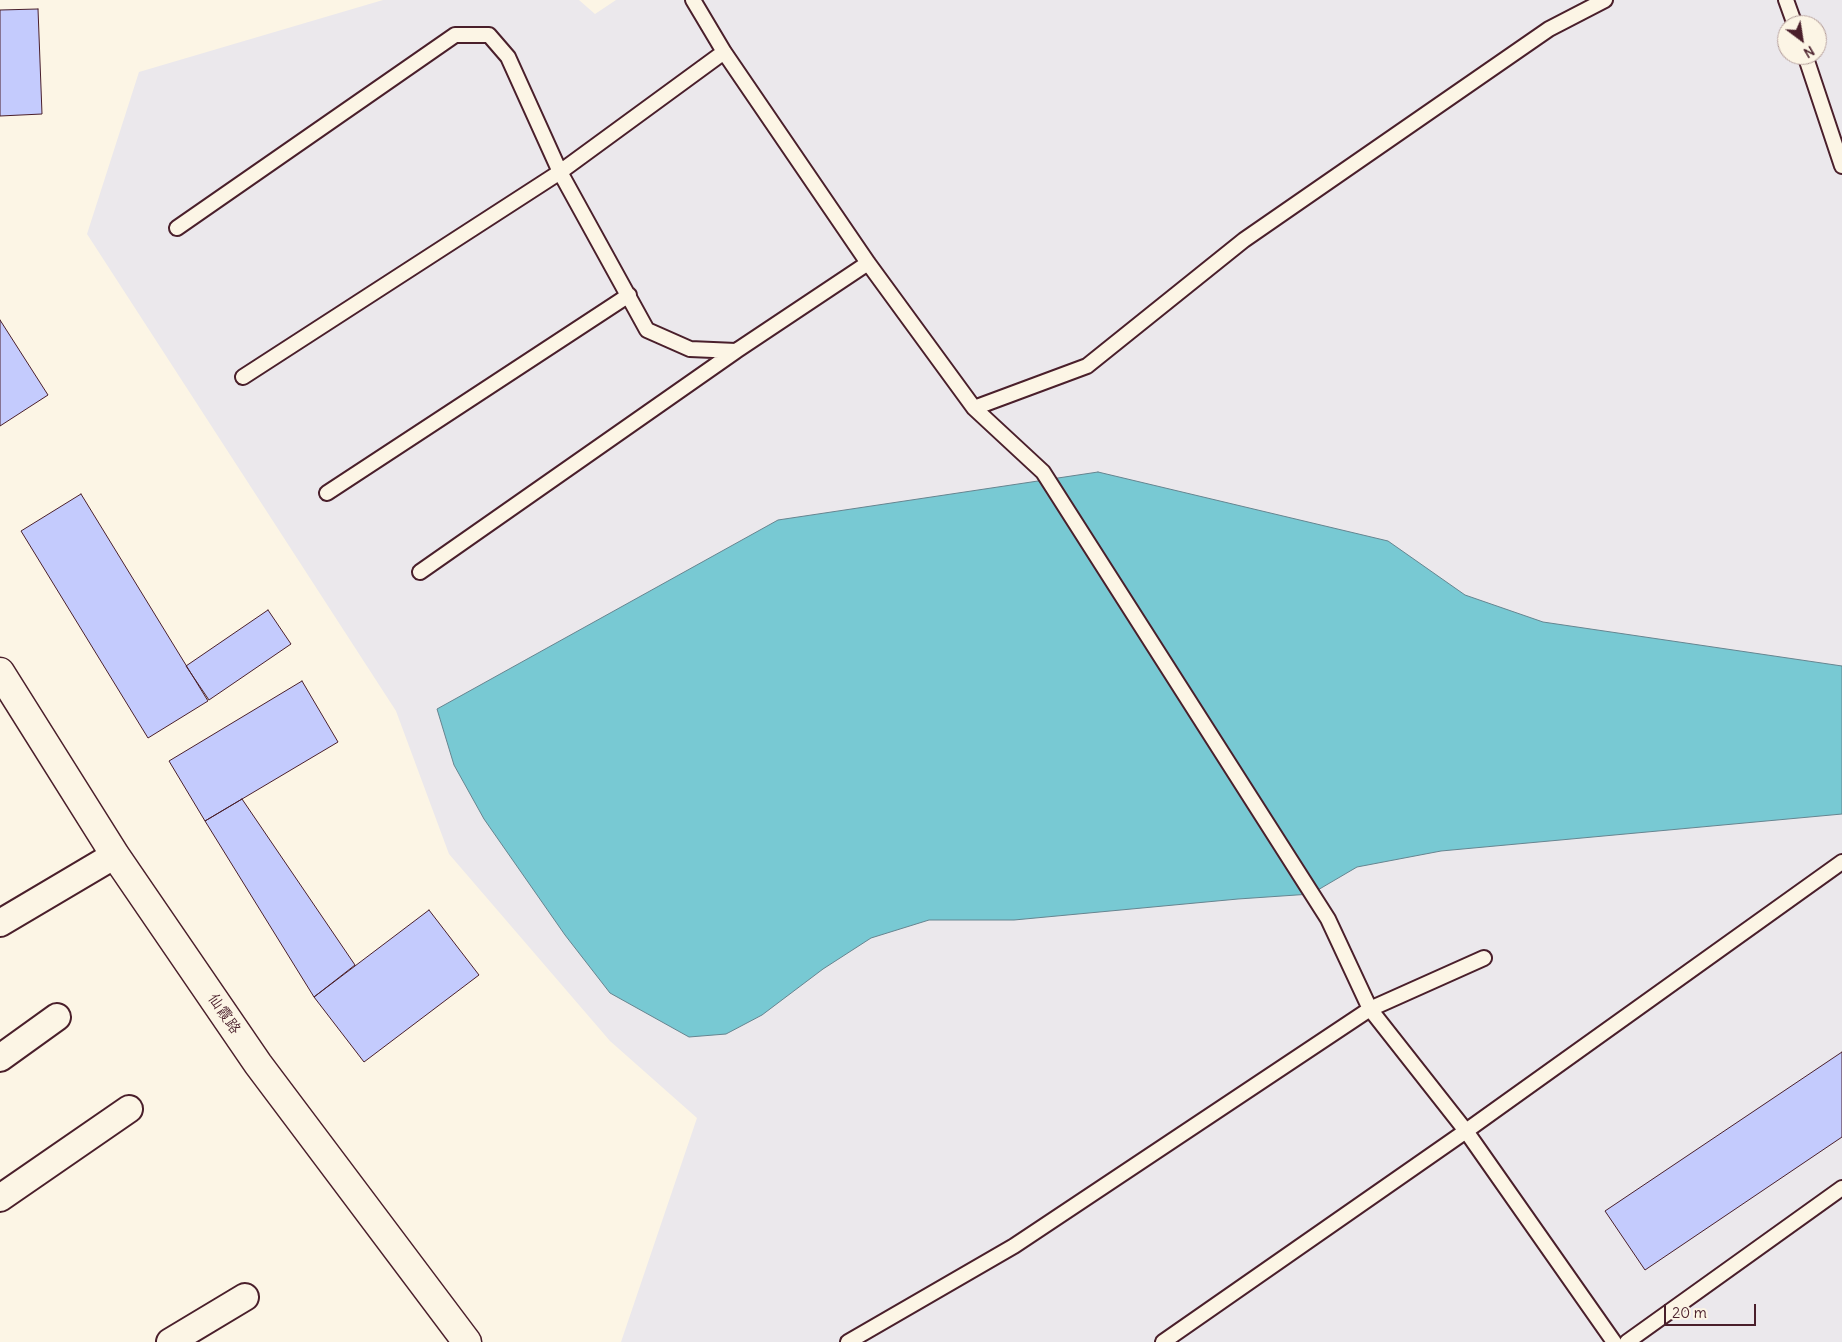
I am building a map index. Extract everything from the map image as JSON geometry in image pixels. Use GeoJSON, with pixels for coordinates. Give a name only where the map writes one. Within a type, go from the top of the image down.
{"type":"FeatureCollection","features":[{"type":"Feature","properties":{"kind":"street","name":"仙霞路"},"geometry":{"type":"LineString","coordinates":[[0,672],[115,855],[258,1064],[466,1342]]}},
{"type":"Feature","properties":{"kind":"street"},"geometry":{"type":"LineString","coordinates":[[0,923],[115,855]]}},
{"type":"Feature","properties":{"kind":"street"},"geometry":{"type":"LineString","coordinates":[[0,1058],[56,1017]]}},
{"type":"Feature","properties":{"kind":"street"},"geometry":{"type":"LineString","coordinates":[[0,1198],[129,1109]]}},
{"type":"Feature","properties":{"kind":"street"},"geometry":{"type":"LineString","coordinates":[[170,1342],[245,1297]]}},
{"type":"Feature","properties":{"kind":"lane"},"geometry":{"type":"LineString","coordinates":[[693,0],[724,52],[868,263],[974,408],[1043,472],[1328,919],[1370,1009],[1466,1131],[1614,1342]]}},
{"type":"Feature","properties":{"kind":"lane"},"geometry":{"type":"LineString","coordinates":[[974,408],[1087,366],[1244,240],[1549,29],[1605,0]]}},
{"type":"Feature","properties":{"kind":"lane"},"geometry":{"type":"LineString","coordinates":[[1786,0],[1791,15]]}},
{"type":"Feature","properties":{"kind":"lane"},"geometry":{"type":"LineString","coordinates":[[178,228],[455,35],[489,36],[508,57],[560,172],[648,330],[690,349],[736,351]]}},
{"type":"Feature","properties":{"kind":"lane"},"geometry":{"type":"LineString","coordinates":[[243,377],[560,172],[724,52]]}},
{"type":"Feature","properties":{"kind":"lane"},"geometry":{"type":"LineString","coordinates":[[1808,65],[1842,166]]}},
{"type":"Feature","properties":{"kind":"lane"},"geometry":{"type":"LineString","coordinates":[[420,572],[736,351],[868,263]]}},
{"type":"Feature","properties":{"kind":"lane"},"geometry":{"type":"LineString","coordinates":[[327,494],[628,295]]}},
{"type":"Feature","properties":{"kind":"lane"},"geometry":{"type":"LineString","coordinates":[[1163,1342],[1466,1131],[1842,862]]}},
{"type":"Feature","properties":{"kind":"lane"},"geometry":{"type":"LineString","coordinates":[[848,1342],[1014,1246],[1370,1009],[1484,958]]}},
{"type":"Feature","properties":{"kind":"lane"},"geometry":{"type":"LineString","coordinates":[[1626,1342],[1842,1188]]}},
{"type":"Feature","properties":{"kind":"shaded area"},"geometry":{"type":"Polygon","coordinates":[[[383,0],[579,0],[595,14],[616,0],[1842,0],[1842,1342],[621,1342],[697,1118],[610,1041],[449,854],[396,711],[87,234],[139,72],[383,0]]]}},
{"type":"Feature","properties":{"kind":"water"},"geometry":{"type":"Polygon","coordinates":[[[1098,472],[1388,541],[1465,595],[1543,622],[1842,666],[1842,814],[1441,851],[1357,867],[1311,894],[1014,920],[929,920],[871,938],[823,969],[762,1015],[726,1034],[689,1037],[610,993],[565,935],[484,819],[454,765],[437,709],[778,520],[1098,472]]]}},
{"type":"Feature","properties":{"kind":"building"},"geometry":{"type":"Polygon","coordinates":[[[38,9],[42,114],[0,116],[0,10],[38,9]]]}},
{"type":"Feature","properties":{"kind":"building"},"geometry":{"type":"Polygon","coordinates":[[[0,320],[48,395],[0,426],[0,320]]]}},
{"type":"Feature","properties":{"kind":"building"},"geometry":{"type":"Polygon","coordinates":[[[81,494],[208,701],[148,738],[21,531],[81,494]]]}},
{"type":"Feature","properties":{"kind":"building"},"geometry":{"type":"Polygon","coordinates":[[[268,610],[291,644],[209,700],[186,666],[268,610]]]}},
{"type":"Feature","properties":{"kind":"building"},"geometry":{"type":"Polygon","coordinates":[[[302,681],[338,742],[205,821],[169,761],[302,681]]]}},
{"type":"Feature","properties":{"kind":"building"},"geometry":{"type":"Polygon","coordinates":[[[242,799],[355,965],[314,997],[205,821],[242,799]]]}},
{"type":"Feature","properties":{"kind":"building"},"geometry":{"type":"Polygon","coordinates":[[[429,910],[479,975],[364,1062],[314,997],[429,910]]]}},
{"type":"Feature","properties":{"kind":"building"},"geometry":{"type":"Polygon","coordinates":[[[1842,1052],[1842,1137],[1645,1270],[1605,1211],[1842,1052]]]}}]}
